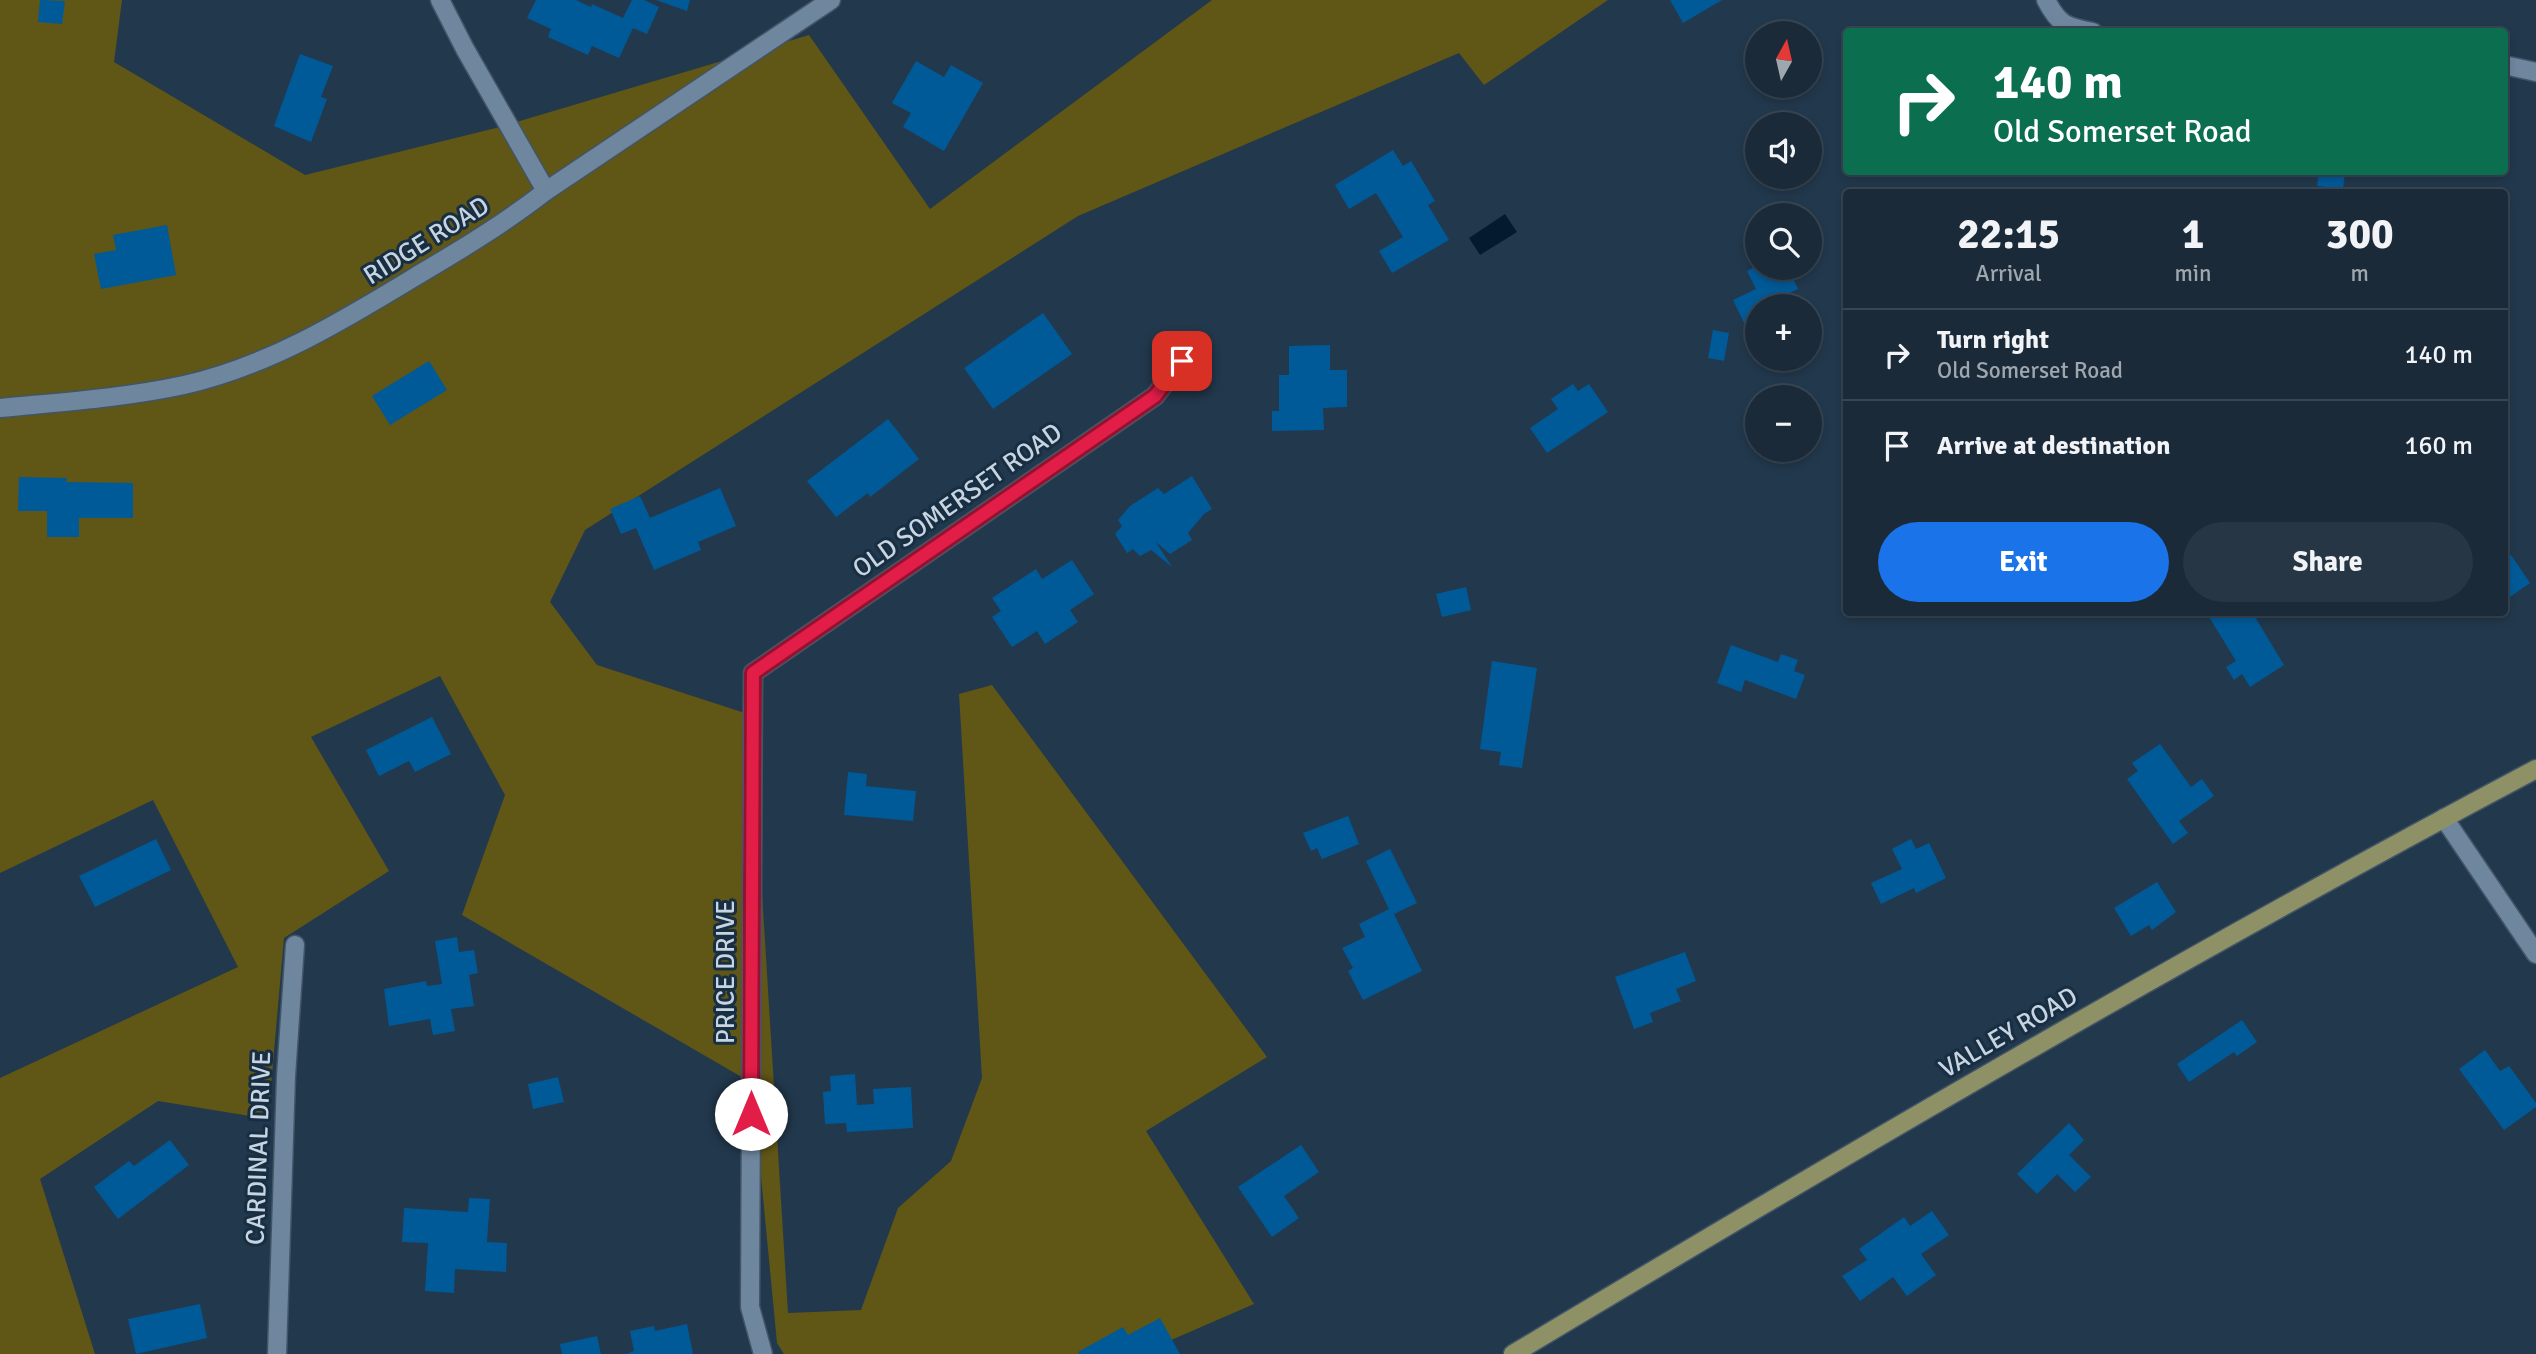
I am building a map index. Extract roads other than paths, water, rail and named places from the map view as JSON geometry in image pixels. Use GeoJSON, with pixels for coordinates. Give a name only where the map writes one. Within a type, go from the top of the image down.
{"type":"FeatureCollection","features":[{"type":"Feature","properties":{"kind":"main road","name":"VALLEY ROAD"},"geometry":{"type":"LineString","coordinates":[[1513,1354],[1925,1110],[2536,769]]}},
{"type":"Feature","properties":{"kind":"street"},"geometry":{"type":"LineString","coordinates":[[440,0],[546,191]]}},
{"type":"Feature","properties":{"kind":"street","name":"RIDGE ROAD"},"geometry":{"type":"LineString","coordinates":[[0,408],[120,396],[185,385],[260,362],[356,313],[511,218],[546,191],[831,0]]}},
{"type":"Feature","properties":{"kind":"street"},"geometry":{"type":"LineString","coordinates":[[2046,0],[2052,12],[2066,27],[2071,28]]}},
{"type":"Feature","properties":{"kind":"street"},"geometry":{"type":"LineString","coordinates":[[2508,66],[2536,72]]}},
{"type":"Feature","properties":{"kind":"street","name":"OLD SOMERSET ROAD"},"geometry":{"type":"LineString","coordinates":[[753,673],[1155,396],[1182,361]]}},
{"type":"Feature","properties":{"kind":"street","name":"PRICE DRIVE"},"geometry":{"type":"LineString","coordinates":[[753,673],[750,1307],[763,1354]]}},
{"type":"Feature","properties":{"kind":"street"},"geometry":{"type":"LineString","coordinates":[[2444,818],[2536,954]]}},
{"type":"Feature","properties":{"kind":"street","name":"CARDINAL DRIVE"},"geometry":{"type":"LineString","coordinates":[[277,1354],[286,1076],[295,945]]}},
{"type":"Feature","properties":{"kind":"water"},"geometry":{"type":"Polygon","coordinates":[[[1505,214],[1517,232],[1480,255],[1469,238],[1505,214]]]}}]}
